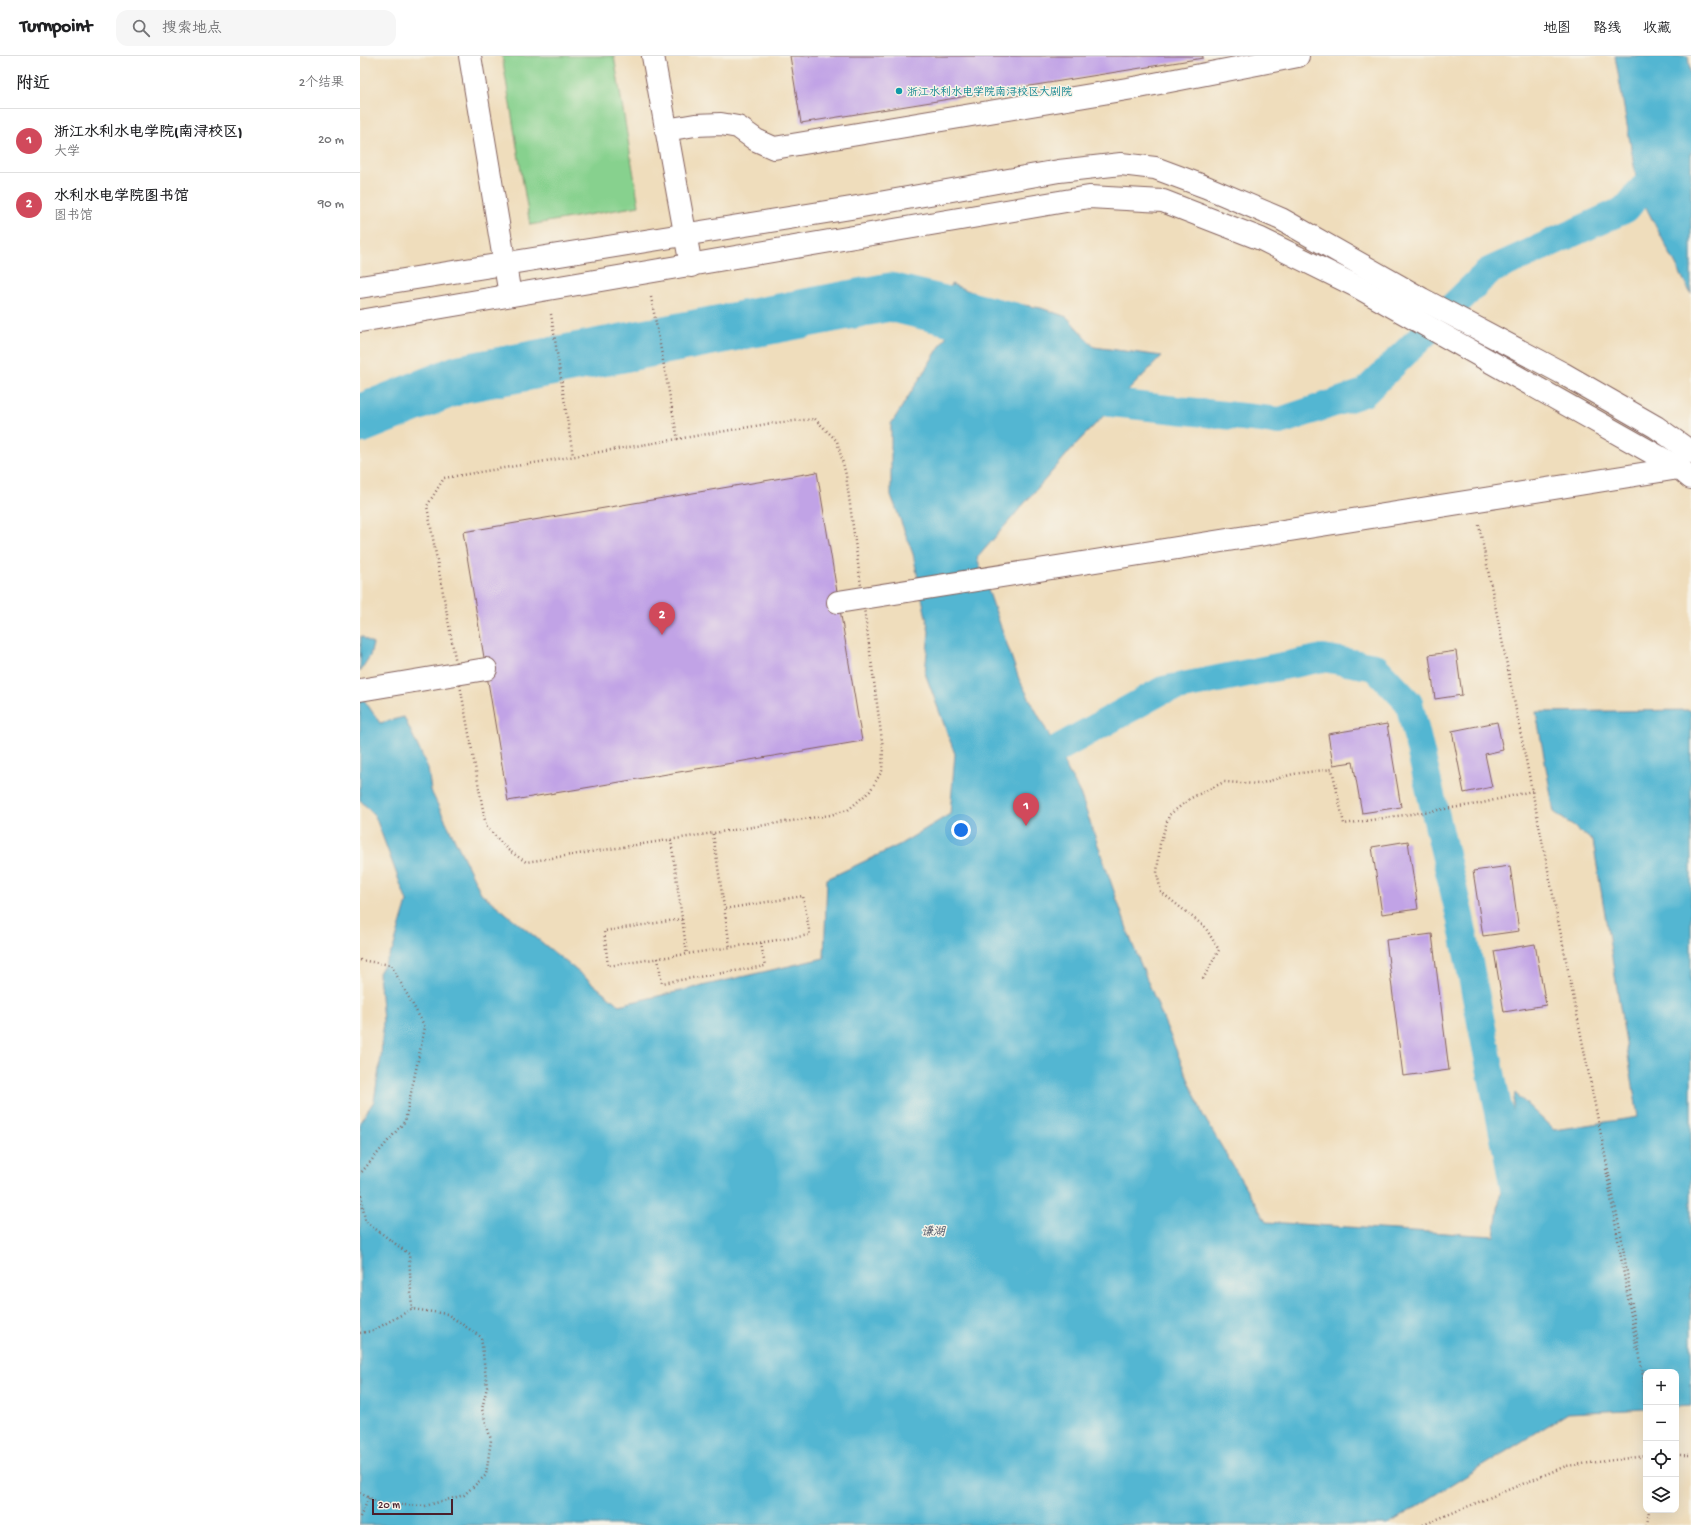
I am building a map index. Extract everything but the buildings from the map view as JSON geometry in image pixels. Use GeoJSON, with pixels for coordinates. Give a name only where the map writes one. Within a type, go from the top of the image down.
{"type":"FeatureCollection","features":[{"type":"Feature","properties":{"kind":"street"},"geometry":{"type":"LineString","coordinates":[[470,56],[510,295]]}},
{"type":"Feature","properties":{"kind":"street"},"geometry":{"type":"LineString","coordinates":[[653,56],[691,266]]}},
{"type":"Feature","properties":{"kind":"street"},"geometry":{"type":"LineString","coordinates":[[666,130],[694,125],[721,124],[738,127],[756,140],[774,148],[1139,88],[1298,56]]}},
{"type":"Feature","properties":{"kind":"street"},"geometry":{"type":"LineString","coordinates":[[360,287],[851,208],[1060,171],[1121,164],[1155,168],[1206,187],[1281,219],[1422,299],[1562,373],[1656,427],[1687,466]]}},
{"type":"Feature","properties":{"kind":"street"},"geometry":{"type":"LineString","coordinates":[[360,321],[691,266],[1089,197],[1163,201],[1261,239],[1356,286],[1520,379],[1687,466]]}},
{"type":"Feature","properties":{"kind":"street"},"geometry":{"type":"LineString","coordinates":[[1362,265],[1524,353]]}},
{"type":"Feature","properties":{"kind":"street"},"geometry":{"type":"LineString","coordinates":[[838,602],[1687,466]]}},
{"type":"Feature","properties":{"kind":"street"},"geometry":{"type":"LineString","coordinates":[[360,690],[486,669]]}},
{"type":"Feature","properties":{"kind":"path"},"geometry":{"type":"LineString","coordinates":[[650,291],[678,439]]}},
{"type":"Feature","properties":{"kind":"path"},"geometry":{"type":"LineString","coordinates":[[550,307],[573,455]]}},
{"type":"Feature","properties":{"kind":"path"},"geometry":{"type":"LineString","coordinates":[[815,419],[837,441],[846,475],[883,748],[882,771],[870,791],[848,810],[713,834],[526,862],[508,850],[486,826],[427,506],[444,478],[573,455],[678,439],[773,422],[815,419]]}},
{"type":"Feature","properties":{"kind":"path"},"geometry":{"type":"LineString","coordinates":[[1474,501],[1622,1240],[1643,1376]]}},
{"type":"Feature","properties":{"kind":"path"},"geometry":{"type":"LineString","coordinates":[[1203,979],[1219,950],[1205,927],[1161,892],[1157,873],[1160,844],[1169,815],[1191,798],[1224,782],[1259,784],[1293,774],[1332,769],[1344,824],[1478,804],[1532,791]]}},
{"type":"Feature","properties":{"kind":"path"},"geometry":{"type":"LineString","coordinates":[[713,834],[730,947]]}},
{"type":"Feature","properties":{"kind":"path"},"geometry":{"type":"LineString","coordinates":[[671,840],[687,954]]}},
{"type":"Feature","properties":{"kind":"path"},"geometry":{"type":"LineString","coordinates":[[682,919],[604,931],[608,966],[810,935],[803,896],[724,909]]}},
{"type":"Feature","properties":{"kind":"path"},"geometry":{"type":"LineString","coordinates":[[658,958],[662,983],[765,966],[761,943]]}},
{"type":"Feature","properties":{"kind":"path"},"geometry":{"type":"LineString","coordinates":[[360,960],[391,964],[425,1027],[405,1121],[360,1174]]}},
{"type":"Feature","properties":{"kind":"path"},"geometry":{"type":"LineString","coordinates":[[1595,1105],[1643,1385]]}},
{"type":"Feature","properties":{"kind":"path"},"geometry":{"type":"LineString","coordinates":[[360,1187],[365,1221],[409,1254],[412,1309]]}},
{"type":"Feature","properties":{"kind":"path"},"geometry":{"type":"LineString","coordinates":[[360,1333],[372,1331],[412,1309],[447,1314],[481,1337],[487,1388],[482,1409],[492,1440],[486,1475],[464,1495],[425,1506],[381,1504],[360,1493]]}},
{"type":"Feature","properties":{"kind":"path"},"geometry":{"type":"LineString","coordinates":[[1679,1455],[1691,1455]]}},
{"type":"Feature","properties":{"kind":"path"},"geometry":{"type":"LineString","coordinates":[[1422,1525],[1566,1466],[1643,1456]]}},
{"type":"Feature","properties":{"kind":"path"},"geometry":{"type":"LineString","coordinates":[[360,1517],[369,1498]]}},
{"type":"Feature","properties":{"kind":"path"},"geometry":{"type":"LineString","coordinates":[[1647,1525],[1649,1513]]}},
{"type":"Feature","properties":{"kind":"green space"},"geometry":{"type":"Polygon","coordinates":[[[502,56],[614,56],[639,206],[530,225],[502,56]]]}},
{"type":"Feature","properties":{"kind":"water"},"geometry":{"type":"Polygon","coordinates":[[[1615,56],[1688,56],[1691,80],[1691,294],[1639,194],[1615,56]]]}},
{"type":"Feature","properties":{"kind":"water","name":"谦湖"},"geometry":{"type":"Polygon","coordinates":[[[951,284],[990,299],[1041,308],[1067,317],[1094,347],[1162,356],[1076,444],[977,558],[1019,679],[1080,793],[1132,943],[1203,1115],[1266,1222],[1494,1236],[1515,1093],[1554,1130],[1638,1117],[1593,841],[1554,812],[1536,712],[1690,710],[1691,1406],[1679,1407],[1679,1369],[1643,1369],[1643,1409],[1568,1413],[1387,1525],[360,1525],[360,1122],[374,1101],[381,1057],[383,1021],[379,973],[393,949],[407,902],[375,816],[360,800],[360,694],[380,723],[404,717],[428,768],[431,791],[481,893],[619,1005],[824,958],[827,879],[899,845],[950,814],[955,754],[925,673],[929,632],[913,554],[891,495],[891,424],[947,335],[951,284]]]}},
{"type":"Feature","properties":{"kind":"water"},"geometry":{"type":"Polygon","coordinates":[[[361,636],[373,644],[370,656],[360,671],[361,636]]]}},
{"type":"Feature","properties":{"kind":"waterway"},"geometry":{"type":"LineString","coordinates":[[1079,401],[1084,400],[1280,421],[1364,393],[1489,271],[1626,209],[1691,129]]}},
{"type":"Feature","properties":{"kind":"waterway"},"geometry":{"type":"LineString","coordinates":[[360,419],[460,379],[890,297],[1014,327]]}},
{"type":"Feature","properties":{"kind":"waterway"},"geometry":{"type":"LineString","coordinates":[[1023,768],[1163,690],[1323,658],[1375,667],[1409,703],[1460,917],[1514,1188]]}},
{"type":"Feature","properties":{"kind":"place","name":"浙江水利水电学院南浔校区大剧院"},"geometry":{"type":"Point","coordinates":[899,91]}},
{"type":"Feature","properties":{"kind":"place","name":"水利水电学院图书馆"},"geometry":{"type":"Point","coordinates":[662,635]}},
{"type":"Feature","properties":{"kind":"place","name":"浙江水利水电学院(南浔校区)"},"geometry":{"type":"Point","coordinates":[1026,826]}}]}
